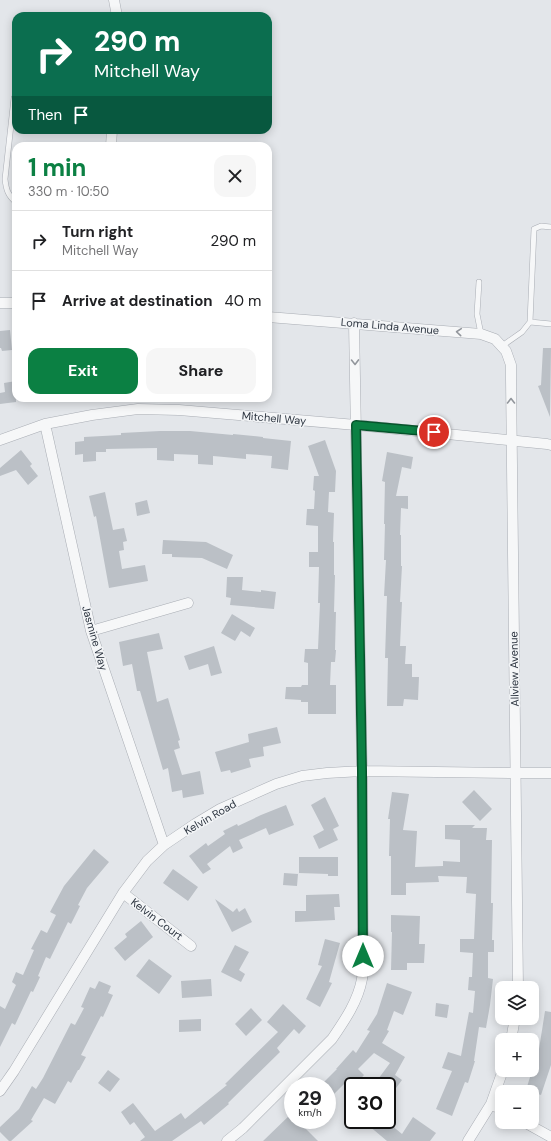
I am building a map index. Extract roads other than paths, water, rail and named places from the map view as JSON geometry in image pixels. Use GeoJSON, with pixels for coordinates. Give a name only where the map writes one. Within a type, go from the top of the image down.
{"type":"FeatureCollection","features":[{"type":"Feature","properties":{"kind":"street"},"geometry":{"type":"LineString","coordinates":[[114,0],[116,12]]}},
{"type":"Feature","properties":{"kind":"street"},"geometry":{"type":"LineString","coordinates":[[0,303],[12,303]]}},
{"type":"Feature","properties":{"kind":"street","name":"Loma Linda Avenue"},"geometry":{"type":"LineString","coordinates":[[272,317],[481,334],[494,339],[504,349]]}},
{"type":"Feature","properties":{"kind":"street"},"geometry":{"type":"LineString","coordinates":[[227,1141],[243,1128],[332,1038],[343,1022],[356,998],[362,979],[362,771],[354,323]]}},
{"type":"Feature","properties":{"kind":"street","name":"Allview Avenue"},"geometry":{"type":"LineString","coordinates":[[504,349],[511,365],[518,981]]}},
{"type":"Feature","properties":{"kind":"street","name":"Mitchell Way"},"geometry":{"type":"LineString","coordinates":[[0,440],[45,424],[92,415],[130,410],[179,410],[356,425],[551,445]]}},
{"type":"Feature","properties":{"kind":"street","name":"Jasmine Way"},"geometry":{"type":"LineString","coordinates":[[45,424],[90,631],[164,846]]}},
{"type":"Feature","properties":{"kind":"street"},"geometry":{"type":"LineString","coordinates":[[90,631],[188,603]]}},
{"type":"Feature","properties":{"kind":"street","name":"Kelvin Road"},"geometry":{"type":"LineString","coordinates":[[0,1091],[14,1071],[123,893],[147,861],[164,846],[195,824],[220,809],[276,784],[308,775],[362,771],[551,773]]}},
{"type":"Feature","properties":{"kind":"street","name":"Kelvin Court"},"geometry":{"type":"LineString","coordinates":[[123,893],[191,946]]}},
{"type":"Feature","properties":{"kind":"street"},"geometry":{"type":"LineString","coordinates":[[468,1141],[492,1104],[501,1077]]}},
{"type":"Feature","properties":{"kind":"street"},"geometry":{"type":"LineString","coordinates":[[537,1129],[551,1137]]}},
{"type":"Feature","properties":{"kind":"lane"},"geometry":{"type":"LineString","coordinates":[[12,116],[5,179],[6,190],[12,199]]}},
{"type":"Feature","properties":{"kind":"lane"},"geometry":{"type":"LineString","coordinates":[[504,349],[530,322],[534,229],[542,226],[551,227]]}},
{"type":"Feature","properties":{"kind":"lane"},"geometry":{"type":"LineString","coordinates":[[479,282],[477,314],[481,334]]}},
{"type":"Feature","properties":{"kind":"lane"},"geometry":{"type":"LineString","coordinates":[[530,322],[551,324]]}}]}
